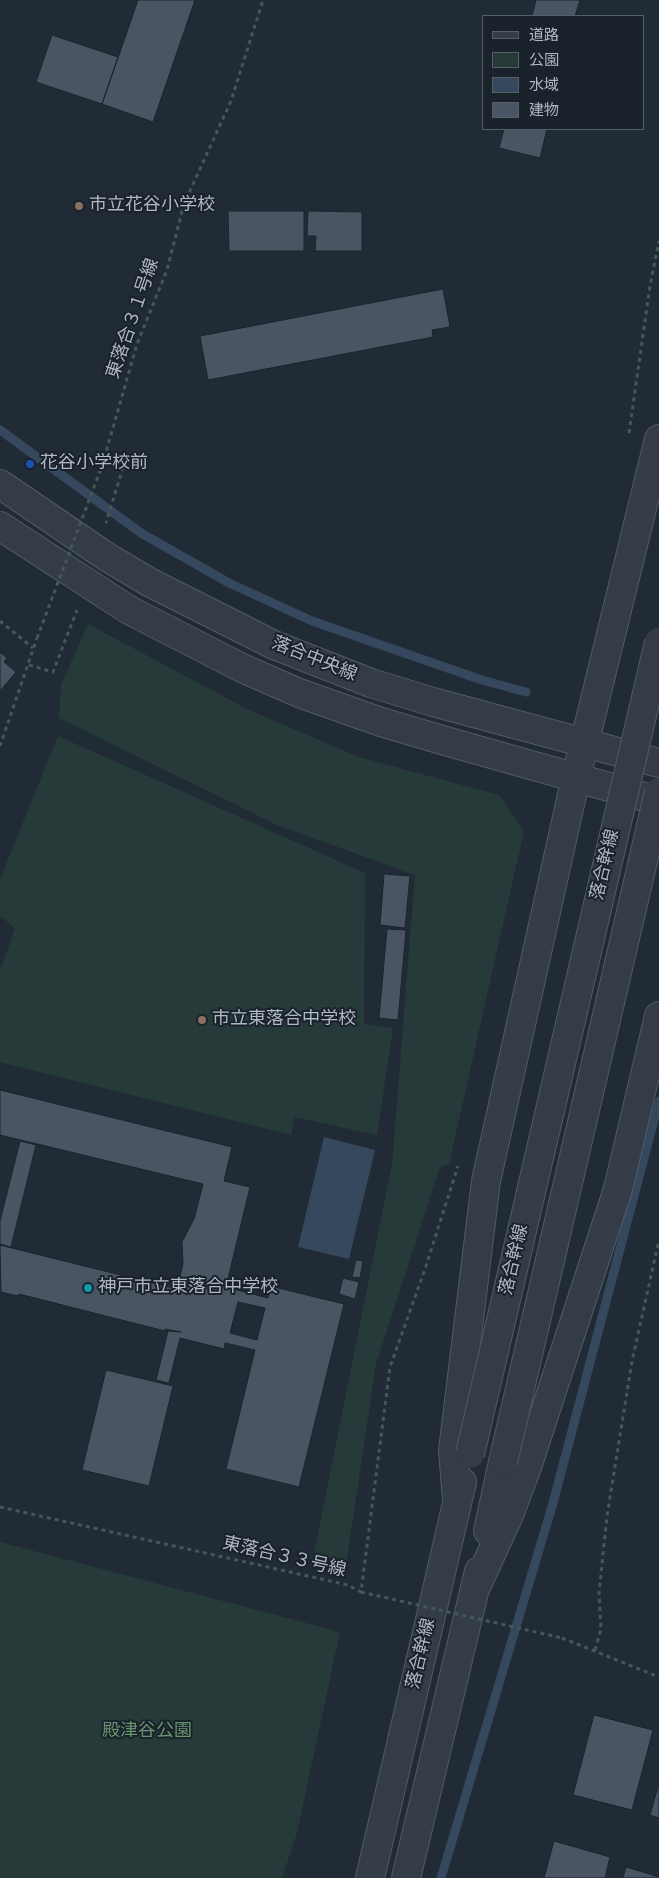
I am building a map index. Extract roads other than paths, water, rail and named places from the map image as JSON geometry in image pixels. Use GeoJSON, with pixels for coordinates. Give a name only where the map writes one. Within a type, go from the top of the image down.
{"type":"FeatureCollection","features":[{"type":"Feature","properties":{"kind":"street"},"geometry":{"type":"LineString","coordinates":[[458,1500],[453,1450],[486,1181],[576,778],[659,440]]}},
{"type":"Feature","properties":{"kind":"street","name":"落合中央線"},"geometry":{"type":"LineString","coordinates":[[0,484],[107,557],[149,582],[274,645],[398,691],[659,763]]}},
{"type":"Feature","properties":{"kind":"street","name":"落合中央線"},"geometry":{"type":"LineString","coordinates":[[0,526],[128,610],[193,644],[275,682],[326,703],[381,722],[659,801]]}},
{"type":"Feature","properties":{"kind":"street","name":"落合幹線"},"geometry":{"type":"LineString","coordinates":[[370,1878],[659,642]]}},
{"type":"Feature","properties":{"kind":"street","name":"落合幹線"},"geometry":{"type":"LineString","coordinates":[[406,1878],[476,1587],[503,1462],[659,792]]}},
{"type":"Feature","properties":{"kind":"street"},"geometry":{"type":"LineString","coordinates":[[476,1587],[509,1515],[527,1467],[618,1189],[659,1016]]}},
{"type":"Feature","properties":{"kind":"water"},"geometry":{"type":"Polygon","coordinates":[[[324,1137],[375,1150],[349,1259],[298,1247],[324,1137]]]}},
{"type":"Feature","properties":{"kind":"waterway"},"geometry":{"type":"LineString","coordinates":[[0,430],[141,533],[229,583],[312,621],[482,680],[526,692]]}},
{"type":"Feature","properties":{"kind":"waterway"},"geometry":{"type":"LineString","coordinates":[[441,1878],[553,1503],[659,1101]]}},
{"type":"Feature","properties":{"kind":"place","name":"市立花谷小学校"},"geometry":{"type":"Point","coordinates":[79,206]}},
{"type":"Feature","properties":{"kind":"place","name":"花谷小学校前"},"geometry":{"type":"Point","coordinates":[30,464]}},
{"type":"Feature","properties":{"kind":"place","name":"市立東落合中学校"},"geometry":{"type":"Point","coordinates":[202,1020]}},
{"type":"Feature","properties":{"kind":"place","name":"神戸市立東落合中学校"},"geometry":{"type":"Point","coordinates":[88,1288]}},
{"type":"Feature","properties":{"kind":"park label","name":"殿津谷公園"},"geometry":{"type":"Point","coordinates":[147,1732]}}]}
